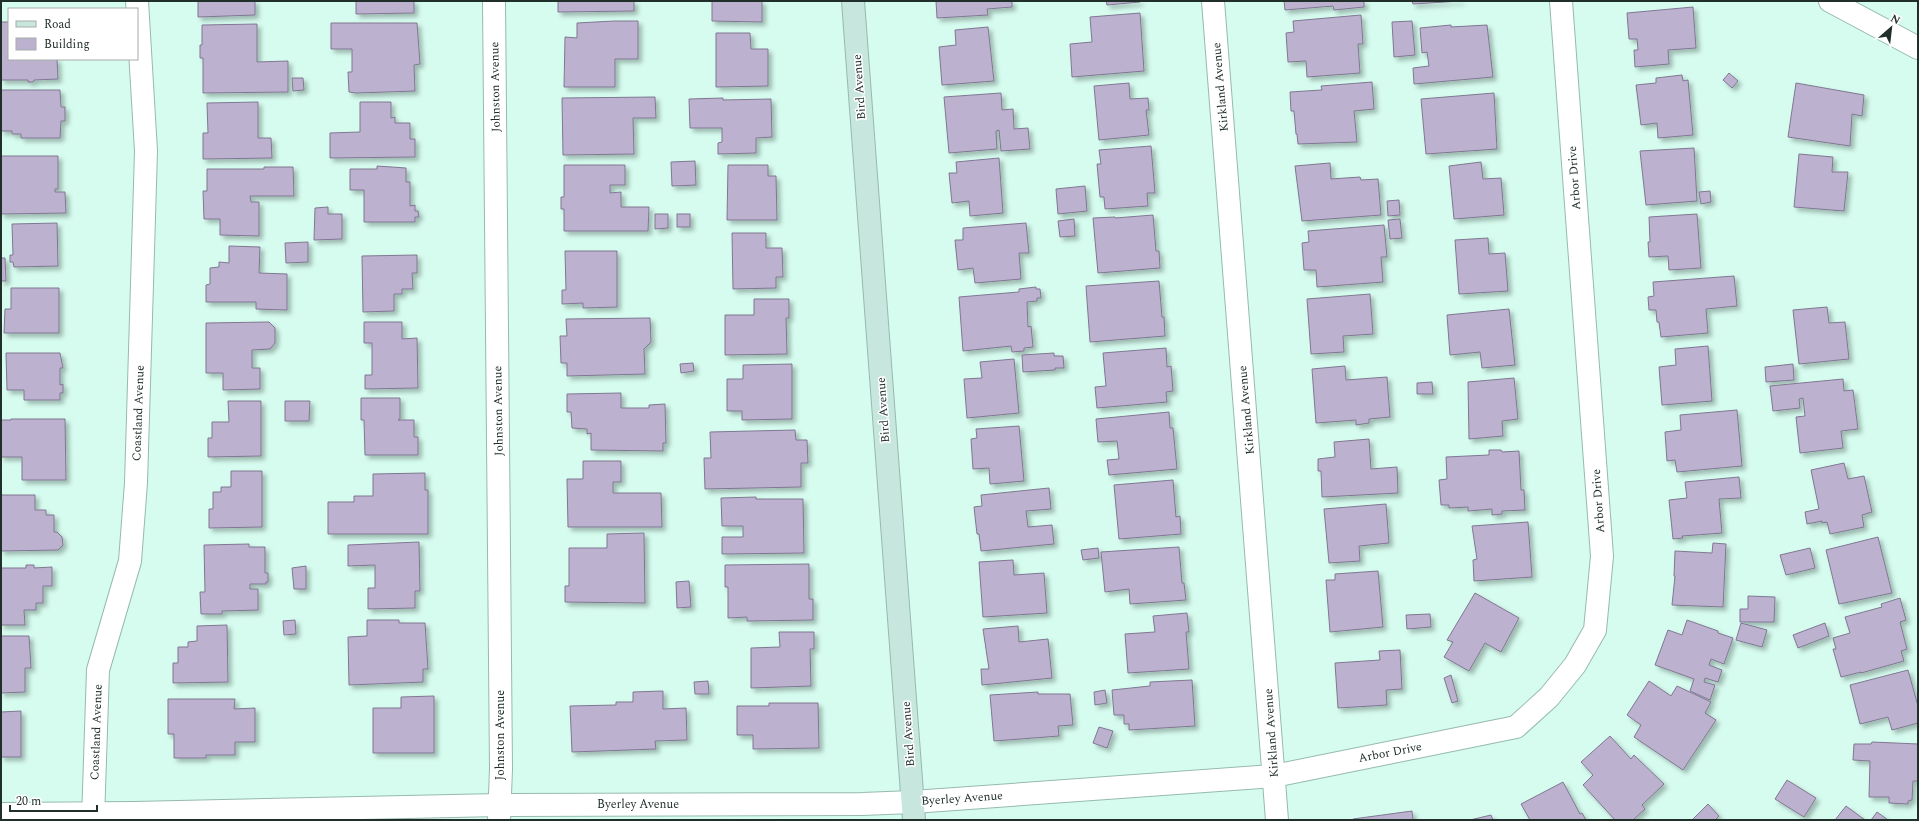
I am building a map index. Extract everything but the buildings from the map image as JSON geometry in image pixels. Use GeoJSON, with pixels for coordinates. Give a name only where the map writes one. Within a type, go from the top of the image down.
{"type":"FeatureCollection","features":[{"type":"Feature","properties":{"kind":"street","name":"Johnston Avenue"},"geometry":{"type":"LineString","coordinates":[[494,1],[501,753],[499,812]]}},
{"type":"Feature","properties":{"kind":"street","name":"Bird Avenue"},"geometry":{"type":"LineString","coordinates":[[852,1],[914,811]]}},
{"type":"Feature","properties":{"kind":"street","name":"Kirkland Avenue"},"geometry":{"type":"LineString","coordinates":[[1213,1],[1277,820]]}},
{"type":"Feature","properties":{"kind":"street","name":"Arbor Drive"},"geometry":{"type":"LineString","coordinates":[[1274,776],[1516,727],[1549,697],[1575,665],[1595,630],[1602,556],[1561,1]]}},
{"type":"Feature","properties":{"kind":"street"},"geometry":{"type":"LineString","coordinates":[[1830,1],[1918,48]]}},
{"type":"Feature","properties":{"kind":"street","name":"Coastland Avenue"},"geometry":{"type":"LineString","coordinates":[[93,816],[98,670],[130,561],[136,483],[146,152],[138,18]]}},
{"type":"Feature","properties":{"kind":"street","name":"Byerley Avenue"},"geometry":{"type":"LineString","coordinates":[[1,814],[93,816],[134,813],[499,812],[862,804],[914,811],[1274,776]]}}]}
